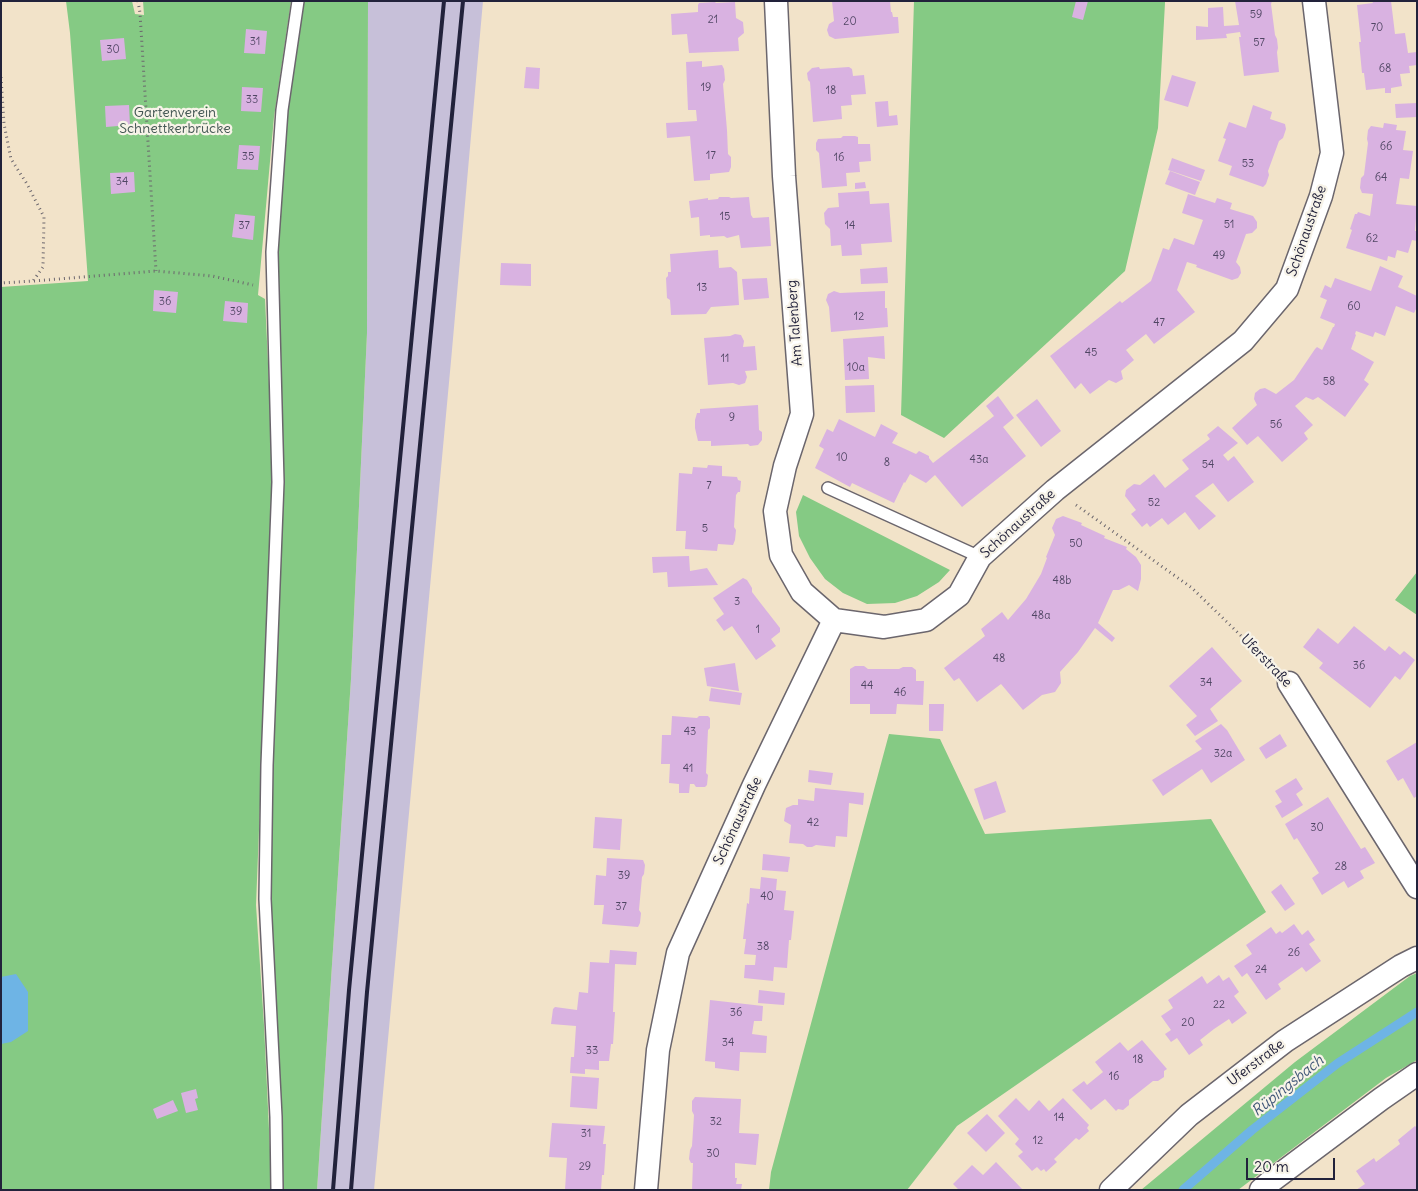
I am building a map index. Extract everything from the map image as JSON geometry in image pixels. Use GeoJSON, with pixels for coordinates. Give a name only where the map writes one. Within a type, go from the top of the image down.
{"type":"FeatureCollection","features":[{"type":"Feature","properties":{"kind":"street","name":"Am Talenberg"},"geometry":{"type":"LineString","coordinates":[[776,1],[784,176],[802,414],[785,466],[775,511],[781,554],[802,592],[834,620]]}},
{"type":"Feature","properties":{"kind":"street","name":"Schönaustraße"},"geometry":{"type":"LineString","coordinates":[[646,1190],[658,1050],[678,953],[754,785],[834,620],[884,626],[926,620],[959,595],[980,557],[1055,490],[1243,341],[1286,289],[1321,196],[1332,153],[1314,1]]}},
{"type":"Feature","properties":{"kind":"street","name":"Uferstraße"},"geometry":{"type":"LineString","coordinates":[[1289,683],[1417,887]]}},
{"type":"Feature","properties":{"kind":"street","name":"Uferstraße"},"geometry":{"type":"LineString","coordinates":[[1111,1190],[1189,1114],[1285,1041],[1401,966],[1417,958]]}},
{"type":"Feature","properties":{"kind":"street"},"geometry":{"type":"LineString","coordinates":[[1261,1190],[1417,1074]]}},
{"type":"Feature","properties":{"kind":"lane"},"geometry":{"type":"LineString","coordinates":[[277,1190],[276,1118],[265,899],[267,765],[278,482],[272,252],[282,110],[298,1]]}},
{"type":"Feature","properties":{"kind":"lane"},"geometry":{"type":"LineString","coordinates":[[828,488],[980,557]]}},
{"type":"Feature","properties":{"kind":"path"},"geometry":{"type":"LineString","coordinates":[[138,1],[156,271]]}},
{"type":"Feature","properties":{"kind":"path"},"geometry":{"type":"LineString","coordinates":[[1,77],[4,124],[11,159],[27,184],[44,217],[43,267],[33,281]]}},
{"type":"Feature","properties":{"kind":"path"},"geometry":{"type":"LineString","coordinates":[[1,283],[156,271],[212,276],[273,290]]}},
{"type":"Feature","properties":{"kind":"path","name":"Uferstraße"},"geometry":{"type":"LineString","coordinates":[[1055,490],[1192,588],[1289,683]]}},
{"type":"Feature","properties":{"kind":"shaded area"},"geometry":{"type":"Polygon","coordinates":[[[368,1],[483,1],[374,1190],[317,1190],[351,679],[367,333],[368,1]]]}},
{"type":"Feature","properties":{"kind":"green space","name":"Gartenverein Schnettkerbrücke"},"geometry":{"type":"Polygon","coordinates":[[[66,1],[132,1],[135,14],[144,15],[143,1],[291,1],[274,117],[258,295],[265,299],[271,427],[272,550],[256,905],[264,1025],[271,1190],[1,1190],[1,287],[88,281],[66,1]]]}},
{"type":"Feature","properties":{"kind":"green space"},"geometry":{"type":"Polygon","coordinates":[[[302,1],[368,1],[367,333],[351,679],[317,1190],[282,1190],[268,903],[283,460],[277,247],[285,129],[302,1]]]}},
{"type":"Feature","properties":{"kind":"green space"},"geometry":{"type":"Polygon","coordinates":[[[914,1],[1165,1],[1158,128],[1125,271],[944,438],[901,415],[914,1]]]}},
{"type":"Feature","properties":{"kind":"green space"},"geometry":{"type":"Polygon","coordinates":[[[803,495],[950,570],[939,582],[917,596],[895,603],[867,604],[843,593],[825,579],[810,558],[799,536],[796,512],[803,495]]]}},
{"type":"Feature","properties":{"kind":"green space"},"geometry":{"type":"Polygon","coordinates":[[[1417,572],[1417,615],[1395,600],[1417,572]]]}},
{"type":"Feature","properties":{"kind":"green space"},"geometry":{"type":"Polygon","coordinates":[[[889,734],[940,739],[985,834],[1211,819],[1266,912],[957,1126],[907,1190],[769,1190],[771,1172],[889,734]]]}},
{"type":"Feature","properties":{"kind":"green space"},"geometry":{"type":"Polygon","coordinates":[[[1417,973],[1417,1060],[1386,1078],[1238,1190],[1141,1190],[1295,1062],[1410,976],[1417,973]]]}},
{"type":"Feature","properties":{"kind":"water"},"geometry":{"type":"Polygon","coordinates":[[[16,974],[28,992],[28,1031],[11,1042],[1,1044],[1,977],[16,974]]]}},
{"type":"Feature","properties":{"kind":"building"},"geometry":{"type":"Polygon","coordinates":[[[832,1],[890,1],[893,17],[898,17],[899,33],[835,39],[829,36],[827,30],[829,24],[834,21],[832,1]]]}},
{"type":"Feature","properties":{"kind":"building"},"geometry":{"type":"Polygon","coordinates":[[[1076,1],[1088,1],[1083,20],[1072,17],[1076,1]]]}},
{"type":"Feature","properties":{"kind":"building"},"geometry":{"type":"Polygon","coordinates":[[[1235,1],[1272,1],[1279,72],[1244,76],[1240,32],[1226,34],[1227,38],[1196,40],[1196,26],[1208,27],[1208,8],[1223,7],[1224,26],[1239,25],[1235,1]]]}},
{"type":"Feature","properties":{"kind":"building"},"geometry":{"type":"Polygon","coordinates":[[[1372,1],[1391,1],[1395,34],[1405,33],[1408,53],[1417,52],[1417,65],[1409,66],[1410,73],[1400,74],[1402,86],[1391,88],[1391,93],[1385,93],[1385,88],[1366,90],[1364,73],[1362,73],[1357,5],[1373,3],[1372,1]]]}},
{"type":"Feature","properties":{"kind":"building"},"geometry":{"type":"Polygon","coordinates":[[[735,2],[736,18],[743,22],[744,33],[738,38],[739,51],[689,53],[687,34],[672,35],[671,14],[698,12],[699,3],[735,2]]]}},
{"type":"Feature","properties":{"kind":"building"},"geometry":{"type":"Polygon","coordinates":[[[246,29],[267,31],[265,54],[244,53],[246,29]]]}},
{"type":"Feature","properties":{"kind":"building"},"geometry":{"type":"Polygon","coordinates":[[[124,38],[126,59],[102,61],[100,40],[124,38]]]}},
{"type":"Feature","properties":{"kind":"building"},"geometry":{"type":"Polygon","coordinates":[[[702,61],[702,67],[722,65],[724,69],[725,80],[723,84],[728,154],[731,157],[731,167],[729,172],[710,174],[710,180],[694,181],[690,136],[667,138],[666,123],[697,121],[696,110],[688,110],[686,62],[702,61]]]}},
{"type":"Feature","properties":{"kind":"building"},"geometry":{"type":"Polygon","coordinates":[[[526,67],[540,68],[539,89],[524,88],[526,67]]]}},
{"type":"Feature","properties":{"kind":"building"},"geometry":{"type":"Polygon","coordinates":[[[819,67],[820,69],[849,67],[852,69],[853,76],[864,75],[866,94],[851,95],[852,105],[841,106],[842,119],[813,122],[810,82],[807,73],[812,68],[819,67]]]}},
{"type":"Feature","properties":{"kind":"building"},"geometry":{"type":"Polygon","coordinates":[[[1172,75],[1196,82],[1188,107],[1164,100],[1172,75]]]}},
{"type":"Feature","properties":{"kind":"building"},"geometry":{"type":"Polygon","coordinates":[[[242,87],[263,88],[261,112],[241,111],[242,87]]]}},
{"type":"Feature","properties":{"kind":"building"},"geometry":{"type":"Polygon","coordinates":[[[888,101],[889,116],[897,115],[898,125],[877,127],[875,102],[888,101]]]}},
{"type":"Feature","properties":{"kind":"building"},"geometry":{"type":"Polygon","coordinates":[[[1417,103],[1417,117],[1396,118],[1395,104],[1417,103]]]}},
{"type":"Feature","properties":{"kind":"building"},"geometry":{"type":"Polygon","coordinates":[[[129,105],[130,125],[106,127],[105,106],[129,105]]]}},
{"type":"Feature","properties":{"kind":"building"},"geometry":{"type":"Polygon","coordinates":[[[1253,105],[1272,112],[1270,119],[1285,124],[1286,129],[1283,138],[1279,141],[1268,171],[1269,175],[1266,184],[1263,187],[1229,175],[1232,166],[1218,161],[1226,139],[1223,138],[1229,122],[1246,128],[1253,105]]]}},
{"type":"Feature","properties":{"kind":"building"},"geometry":{"type":"Polygon","coordinates":[[[1384,123],[1397,125],[1396,130],[1406,131],[1403,150],[1413,151],[1409,179],[1400,178],[1396,204],[1417,206],[1415,231],[1417,231],[1417,241],[1412,240],[1408,253],[1397,250],[1395,258],[1388,256],[1387,261],[1346,248],[1355,214],[1358,212],[1370,216],[1373,194],[1362,193],[1360,188],[1361,178],[1364,175],[1368,130],[1371,126],[1383,128],[1384,123]]]}},
{"type":"Feature","properties":{"kind":"building"},"geometry":{"type":"Polygon","coordinates":[[[843,136],[858,137],[858,144],[870,144],[871,161],[859,162],[860,172],[846,173],[847,186],[822,188],[819,153],[816,150],[816,143],[818,139],[841,138],[843,136]]]}},
{"type":"Feature","properties":{"kind":"building"},"geometry":{"type":"Polygon","coordinates":[[[239,145],[260,146],[258,170],[237,169],[239,145]]]}},
{"type":"Feature","properties":{"kind":"building"},"geometry":{"type":"Polygon","coordinates":[[[1172,158],[1205,170],[1201,181],[1168,170],[1172,158]]]}},
{"type":"Feature","properties":{"kind":"building"},"geometry":{"type":"Polygon","coordinates":[[[1170,171],[1200,182],[1195,195],[1165,184],[1170,171]]]}},
{"type":"Feature","properties":{"kind":"building"},"geometry":{"type":"Polygon","coordinates":[[[134,172],[135,192],[111,194],[110,173],[134,172]]]}},
{"type":"Feature","properties":{"kind":"building"},"geometry":{"type":"Polygon","coordinates":[[[865,182],[866,188],[855,189],[855,183],[865,182]]]}},
{"type":"Feature","properties":{"kind":"building"},"geometry":{"type":"Polygon","coordinates":[[[869,191],[870,204],[889,203],[892,242],[861,244],[862,255],[842,256],[841,245],[831,246],[830,229],[825,224],[824,213],[828,208],[839,207],[838,193],[869,191]]]}},
{"type":"Feature","properties":{"kind":"building"},"geometry":{"type":"Polygon","coordinates":[[[1188,194],[1215,203],[1217,198],[1232,203],[1230,209],[1253,216],[1257,222],[1257,228],[1252,233],[1246,234],[1236,262],[1240,267],[1241,273],[1238,278],[1232,280],[1187,262],[1177,290],[1195,312],[1154,344],[1146,334],[1126,350],[1134,360],[1121,371],[1123,379],[1116,383],[1109,380],[1090,394],[1081,383],[1075,389],[1050,356],[1120,301],[1122,303],[1151,281],[1163,248],[1169,250],[1174,238],[1194,245],[1203,220],[1182,213],[1188,194]]]}},
{"type":"Feature","properties":{"kind":"building"},"geometry":{"type":"Polygon","coordinates":[[[719,197],[749,197],[753,218],[769,217],[771,246],[741,248],[739,235],[727,238],[724,236],[700,236],[699,217],[691,218],[689,201],[708,198],[708,200],[718,199],[719,197]]]}},
{"type":"Feature","properties":{"kind":"building"},"geometry":{"type":"Polygon","coordinates":[[[235,214],[255,216],[253,240],[232,237],[235,214]]]}},
{"type":"Feature","properties":{"kind":"building"},"geometry":{"type":"Polygon","coordinates":[[[718,250],[719,268],[731,267],[737,272],[739,305],[711,307],[706,314],[671,315],[670,300],[667,298],[666,278],[668,272],[671,272],[670,254],[718,250]]]}},
{"type":"Feature","properties":{"kind":"building"},"geometry":{"type":"Polygon","coordinates":[[[501,263],[531,264],[531,286],[500,285],[501,263]]]}},
{"type":"Feature","properties":{"kind":"building"},"geometry":{"type":"Polygon","coordinates":[[[1380,266],[1403,276],[1398,287],[1417,296],[1417,307],[1414,313],[1396,306],[1385,336],[1375,332],[1373,337],[1356,331],[1351,349],[1374,362],[1364,380],[1369,384],[1345,417],[1318,397],[1313,400],[1306,397],[1295,406],[1313,425],[1304,433],[1308,439],[1282,462],[1258,436],[1247,445],[1232,428],[1257,405],[1254,399],[1255,393],[1265,388],[1276,394],[1294,380],[1315,349],[1317,347],[1322,350],[1334,327],[1335,324],[1320,318],[1327,300],[1320,297],[1325,285],[1331,288],[1335,278],[1371,291],[1380,266]]]}},
{"type":"Feature","properties":{"kind":"building"},"geometry":{"type":"Polygon","coordinates":[[[887,267],[888,283],[861,284],[860,269],[887,267]]]}},
{"type":"Feature","properties":{"kind":"building"},"geometry":{"type":"Polygon","coordinates":[[[767,278],[769,298],[744,300],[742,279],[767,278]]]}},
{"type":"Feature","properties":{"kind":"building"},"geometry":{"type":"Polygon","coordinates":[[[154,290],[178,292],[176,313],[153,311],[154,290]]]}},
{"type":"Feature","properties":{"kind":"building"},"geometry":{"type":"Polygon","coordinates":[[[834,291],[840,293],[885,291],[888,327],[831,332],[829,307],[826,300],[828,294],[834,291]]]}},
{"type":"Feature","properties":{"kind":"building"},"geometry":{"type":"Polygon","coordinates":[[[225,301],[248,303],[247,323],[223,321],[225,301]]]}},
{"type":"Feature","properties":{"kind":"building"},"geometry":{"type":"Polygon","coordinates":[[[741,335],[744,341],[743,347],[755,346],[757,370],[745,371],[747,377],[745,383],[739,385],[733,383],[708,385],[704,338],[741,335]]]}},
{"type":"Feature","properties":{"kind":"building"},"geometry":{"type":"Polygon","coordinates":[[[884,336],[885,359],[868,357],[869,379],[845,380],[843,339],[884,336]]]}},
{"type":"Feature","properties":{"kind":"building"},"geometry":{"type":"Polygon","coordinates":[[[874,385],[875,412],[846,413],[845,386],[874,385]]]}},
{"type":"Feature","properties":{"kind":"building"},"geometry":{"type":"Polygon","coordinates":[[[998,396],[1014,418],[1003,427],[1026,456],[962,507],[935,475],[926,483],[910,474],[894,503],[852,483],[850,487],[815,468],[824,449],[819,446],[827,429],[833,432],[839,419],[875,437],[881,424],[898,433],[892,443],[916,454],[919,451],[929,456],[933,463],[994,416],[986,406],[998,396]]]}},
{"type":"Feature","properties":{"kind":"building"},"geometry":{"type":"Polygon","coordinates":[[[1037,399],[1061,431],[1041,447],[1016,415],[1037,399]]]}},
{"type":"Feature","properties":{"kind":"building"},"geometry":{"type":"Polygon","coordinates":[[[758,405],[759,430],[762,432],[762,440],[758,445],[711,446],[711,441],[698,441],[695,420],[697,413],[700,413],[700,409],[758,405]]]}},
{"type":"Feature","properties":{"kind":"building"},"geometry":{"type":"Polygon","coordinates":[[[1218,426],[1238,443],[1223,455],[1228,461],[1234,456],[1254,482],[1228,502],[1213,483],[1195,496],[1216,516],[1199,530],[1185,512],[1168,525],[1162,518],[1150,527],[1147,523],[1142,527],[1131,514],[1136,510],[1125,496],[1126,490],[1134,484],[1140,485],[1154,474],[1165,488],[1189,469],[1182,460],[1210,439],[1207,435],[1218,426]]]}},
{"type":"Feature","properties":{"kind":"building"},"geometry":{"type":"Polygon","coordinates":[[[708,465],[722,466],[722,476],[737,477],[741,481],[740,492],[736,495],[735,540],[733,545],[718,544],[717,551],[685,549],[686,531],[676,531],[679,473],[692,474],[693,467],[707,468],[708,465]]]}},
{"type":"Feature","properties":{"kind":"building"},"geometry":{"type":"Polygon","coordinates":[[[1063,516],[1082,523],[1081,525],[1105,536],[1104,538],[1127,547],[1126,549],[1136,557],[1141,565],[1141,579],[1138,591],[1129,585],[1119,590],[1113,590],[1098,623],[1115,638],[1112,642],[1095,628],[1078,652],[1060,672],[1061,683],[1055,692],[1042,695],[1023,710],[1001,684],[977,702],[959,678],[954,681],[944,668],[985,636],[981,629],[1002,612],[1008,620],[1026,599],[1041,574],[1047,558],[1055,535],[1052,528],[1056,519],[1063,516]]]}},
{"type":"Feature","properties":{"kind":"building"},"geometry":{"type":"Polygon","coordinates":[[[689,556],[690,571],[707,568],[718,585],[668,587],[667,572],[653,573],[652,557],[689,556]]]}},
{"type":"Feature","properties":{"kind":"building"},"geometry":{"type":"Polygon","coordinates":[[[743,578],[747,580],[752,588],[752,592],[780,628],[780,632],[771,639],[776,646],[756,660],[732,626],[724,631],[716,620],[724,614],[713,598],[743,578]]]}},
{"type":"Feature","properties":{"kind":"building"},"geometry":{"type":"Polygon","coordinates":[[[1354,626],[1385,651],[1389,646],[1400,655],[1404,651],[1415,660],[1400,680],[1395,676],[1370,708],[1319,668],[1323,663],[1303,647],[1318,628],[1338,644],[1354,626]]]}},
{"type":"Feature","properties":{"kind":"building"},"geometry":{"type":"Polygon","coordinates":[[[1212,647],[1242,681],[1210,709],[1218,721],[1195,736],[1186,725],[1197,716],[1169,686],[1212,647]]]}},
{"type":"Feature","properties":{"kind":"building"},"geometry":{"type":"Polygon","coordinates":[[[735,663],[739,691],[707,686],[704,668],[735,663]]]}},
{"type":"Feature","properties":{"kind":"building"},"geometry":{"type":"Polygon","coordinates":[[[855,666],[864,666],[868,669],[912,667],[916,670],[916,681],[924,681],[923,705],[897,704],[896,714],[870,714],[870,704],[850,704],[850,669],[855,666]]]}},
{"type":"Feature","properties":{"kind":"building"},"geometry":{"type":"Polygon","coordinates":[[[711,688],[742,693],[740,705],[709,701],[711,688]]]}},
{"type":"Feature","properties":{"kind":"building"},"geometry":{"type":"Polygon","coordinates":[[[929,704],[944,704],[943,731],[929,731],[929,704]]]}},
{"type":"Feature","properties":{"kind":"building"},"geometry":{"type":"Polygon","coordinates":[[[672,716],[697,718],[699,716],[708,716],[710,718],[706,773],[708,775],[707,785],[705,787],[696,787],[694,784],[690,784],[689,793],[679,793],[679,784],[669,783],[670,764],[661,764],[662,735],[671,735],[672,716]]]}},
{"type":"Feature","properties":{"kind":"building"},"geometry":{"type":"Polygon","coordinates":[[[1221,724],[1227,730],[1245,760],[1211,783],[1202,769],[1163,796],[1152,780],[1202,749],[1195,741],[1221,724]]]}},
{"type":"Feature","properties":{"kind":"building"},"geometry":{"type":"Polygon","coordinates":[[[1280,734],[1287,746],[1266,759],[1259,748],[1280,734]]]}},
{"type":"Feature","properties":{"kind":"building"},"geometry":{"type":"Polygon","coordinates":[[[1417,742],[1417,796],[1414,798],[1403,778],[1398,781],[1386,761],[1417,742]]]}},
{"type":"Feature","properties":{"kind":"building"},"geometry":{"type":"Polygon","coordinates":[[[809,770],[833,773],[831,785],[808,782],[809,770]]]}},
{"type":"Feature","properties":{"kind":"building"},"geometry":{"type":"Polygon","coordinates":[[[1296,778],[1303,789],[1296,794],[1303,805],[1282,818],[1275,806],[1282,802],[1275,791],[1296,778]]]}},
{"type":"Feature","properties":{"kind":"building"},"geometry":{"type":"Polygon","coordinates":[[[996,781],[1006,812],[984,820],[974,789],[996,781]]]}},
{"type":"Feature","properties":{"kind":"building"},"geometry":{"type":"Polygon","coordinates":[[[815,788],[864,793],[863,805],[849,803],[847,837],[836,836],[835,847],[816,845],[807,847],[803,844],[789,843],[791,825],[784,821],[786,808],[798,805],[798,799],[814,801],[815,788]]]}},
{"type":"Feature","properties":{"kind":"building"},"geometry":{"type":"Polygon","coordinates":[[[1328,797],[1361,849],[1365,847],[1375,863],[1360,871],[1364,878],[1348,888],[1344,881],[1322,895],[1312,878],[1319,873],[1297,838],[1294,840],[1285,824],[1328,797]]]}},
{"type":"Feature","properties":{"kind":"building"},"geometry":{"type":"Polygon","coordinates":[[[595,817],[622,819],[620,850],[593,848],[595,817]]]}},
{"type":"Feature","properties":{"kind":"building"},"geometry":{"type":"Polygon","coordinates":[[[763,854],[790,857],[788,872],[762,870],[763,854]]]}},
{"type":"Feature","properties":{"kind":"building"},"geometry":{"type":"Polygon","coordinates":[[[607,858],[643,860],[645,865],[642,877],[639,910],[641,913],[638,927],[602,924],[604,905],[594,905],[596,875],[606,876],[607,858]]]}},
{"type":"Feature","properties":{"kind":"building"},"geometry":{"type":"Polygon","coordinates":[[[761,877],[777,879],[776,890],[786,891],[784,910],[794,911],[787,968],[774,967],[773,981],[744,978],[745,965],[755,965],[756,955],[744,954],[746,939],[743,939],[747,903],[749,904],[750,888],[760,889],[761,877]]]}},
{"type":"Feature","properties":{"kind":"building"},"geometry":{"type":"Polygon","coordinates":[[[1281,884],[1295,904],[1285,911],[1271,892],[1281,884]]]}},
{"type":"Feature","properties":{"kind":"building"},"geometry":{"type":"Polygon","coordinates":[[[1294,924],[1302,935],[1308,930],[1315,940],[1309,944],[1321,961],[1306,972],[1302,967],[1278,984],[1281,989],[1266,1000],[1247,973],[1242,977],[1234,966],[1252,954],[1246,945],[1271,927],[1276,934],[1280,931],[1282,933],[1294,924]]]}},
{"type":"Feature","properties":{"kind":"building"},"geometry":{"type":"Polygon","coordinates":[[[610,950],[637,952],[636,965],[615,964],[613,1012],[615,1012],[613,1044],[611,1044],[609,1061],[599,1061],[599,1070],[585,1069],[585,1074],[570,1073],[571,1057],[574,1057],[576,1026],[551,1024],[553,1009],[555,1007],[577,1010],[579,992],[588,993],[590,962],[609,963],[610,950]]]}},
{"type":"Feature","properties":{"kind":"building"},"geometry":{"type":"Polygon","coordinates":[[[1219,975],[1223,981],[1229,977],[1239,992],[1234,996],[1247,1013],[1232,1024],[1229,1019],[1214,1029],[1200,1040],[1203,1045],[1189,1055],[1177,1038],[1171,1042],[1165,1034],[1171,1030],[1161,1016],[1173,1008],[1168,1000],[1202,976],[1207,984],[1219,975]]]}},
{"type":"Feature","properties":{"kind":"building"},"geometry":{"type":"Polygon","coordinates":[[[759,990],[785,993],[784,1005],[758,1003],[759,990]]]}},
{"type":"Feature","properties":{"kind":"building"},"geometry":{"type":"Polygon","coordinates":[[[710,1000],[763,1006],[762,1021],[754,1021],[752,1034],[767,1036],[766,1053],[740,1052],[739,1071],[715,1068],[715,1062],[705,1061],[710,1000]]]}},
{"type":"Feature","properties":{"kind":"building"},"geometry":{"type":"Polygon","coordinates":[[[1142,1040],[1167,1069],[1164,1071],[1164,1077],[1158,1081],[1153,1081],[1129,1100],[1129,1105],[1123,1110],[1118,1109],[1116,1111],[1105,1099],[1091,1110],[1072,1090],[1084,1081],[1087,1085],[1103,1072],[1095,1062],[1120,1042],[1128,1051],[1142,1040]]]}},
{"type":"Feature","properties":{"kind":"building"},"geometry":{"type":"Polygon","coordinates":[[[572,1076],[599,1078],[597,1109],[570,1107],[572,1076]]]}},
{"type":"Feature","properties":{"kind":"building"},"geometry":{"type":"Polygon","coordinates":[[[196,1089],[198,1098],[195,1099],[198,1110],[186,1113],[181,1093],[196,1089]]]}},
{"type":"Feature","properties":{"kind":"building"},"geometry":{"type":"Polygon","coordinates":[[[695,1097],[741,1099],[739,1133],[759,1134],[756,1165],[735,1163],[736,1184],[742,1184],[741,1190],[692,1190],[693,1163],[689,1159],[692,1146],[694,1115],[692,1101],[695,1097]]]}},
{"type":"Feature","properties":{"kind":"building"},"geometry":{"type":"Polygon","coordinates":[[[1016,1098],[1029,1111],[1039,1100],[1049,1111],[1063,1098],[1089,1125],[1087,1128],[1089,1131],[1079,1140],[1076,1138],[1054,1159],[1057,1162],[1046,1172],[1044,1169],[1041,1171],[1037,1167],[1032,1171],[1018,1156],[1023,1152],[1015,1144],[1019,1139],[998,1116],[1016,1098]]]}},
{"type":"Feature","properties":{"kind":"building"},"geometry":{"type":"Polygon","coordinates":[[[173,1100],[178,1111],[157,1119],[153,1109],[173,1100]]]}},
{"type":"Feature","properties":{"kind":"building"},"geometry":{"type":"Polygon","coordinates":[[[987,1114],[1005,1133],[986,1152],[967,1133],[987,1114]]]}},
{"type":"Feature","properties":{"kind":"building"},"geometry":{"type":"Polygon","coordinates":[[[552,1123],[605,1126],[603,1144],[606,1144],[601,1190],[565,1190],[567,1158],[549,1157],[552,1123]]]}},
{"type":"Feature","properties":{"kind":"building"},"geometry":{"type":"Polygon","coordinates":[[[1415,1126],[1417,1128],[1417,1190],[1356,1190],[1365,1184],[1356,1171],[1374,1158],[1376,1162],[1400,1144],[1398,1140],[1415,1126]]]}},
{"type":"Feature","properties":{"kind":"building"},"geometry":{"type":"Polygon","coordinates":[[[996,1162],[1023,1190],[959,1190],[953,1184],[972,1165],[983,1175],[996,1162]]]}},
{"type":"Feature","properties":{"kind":"waterway","name":"Rüpingsbach"},"geometry":{"type":"LineString","coordinates":[[1183,1190],[1252,1130],[1338,1063],[1417,1012]]}},
{"type":"Feature","properties":{"kind":"railway"},"geometry":{"type":"LineString","coordinates":[[333,1190],[349,990],[444,1]]}},
{"type":"Feature","properties":{"kind":"railway"},"geometry":{"type":"LineString","coordinates":[[351,1190],[367,992],[463,1]]}}]}
